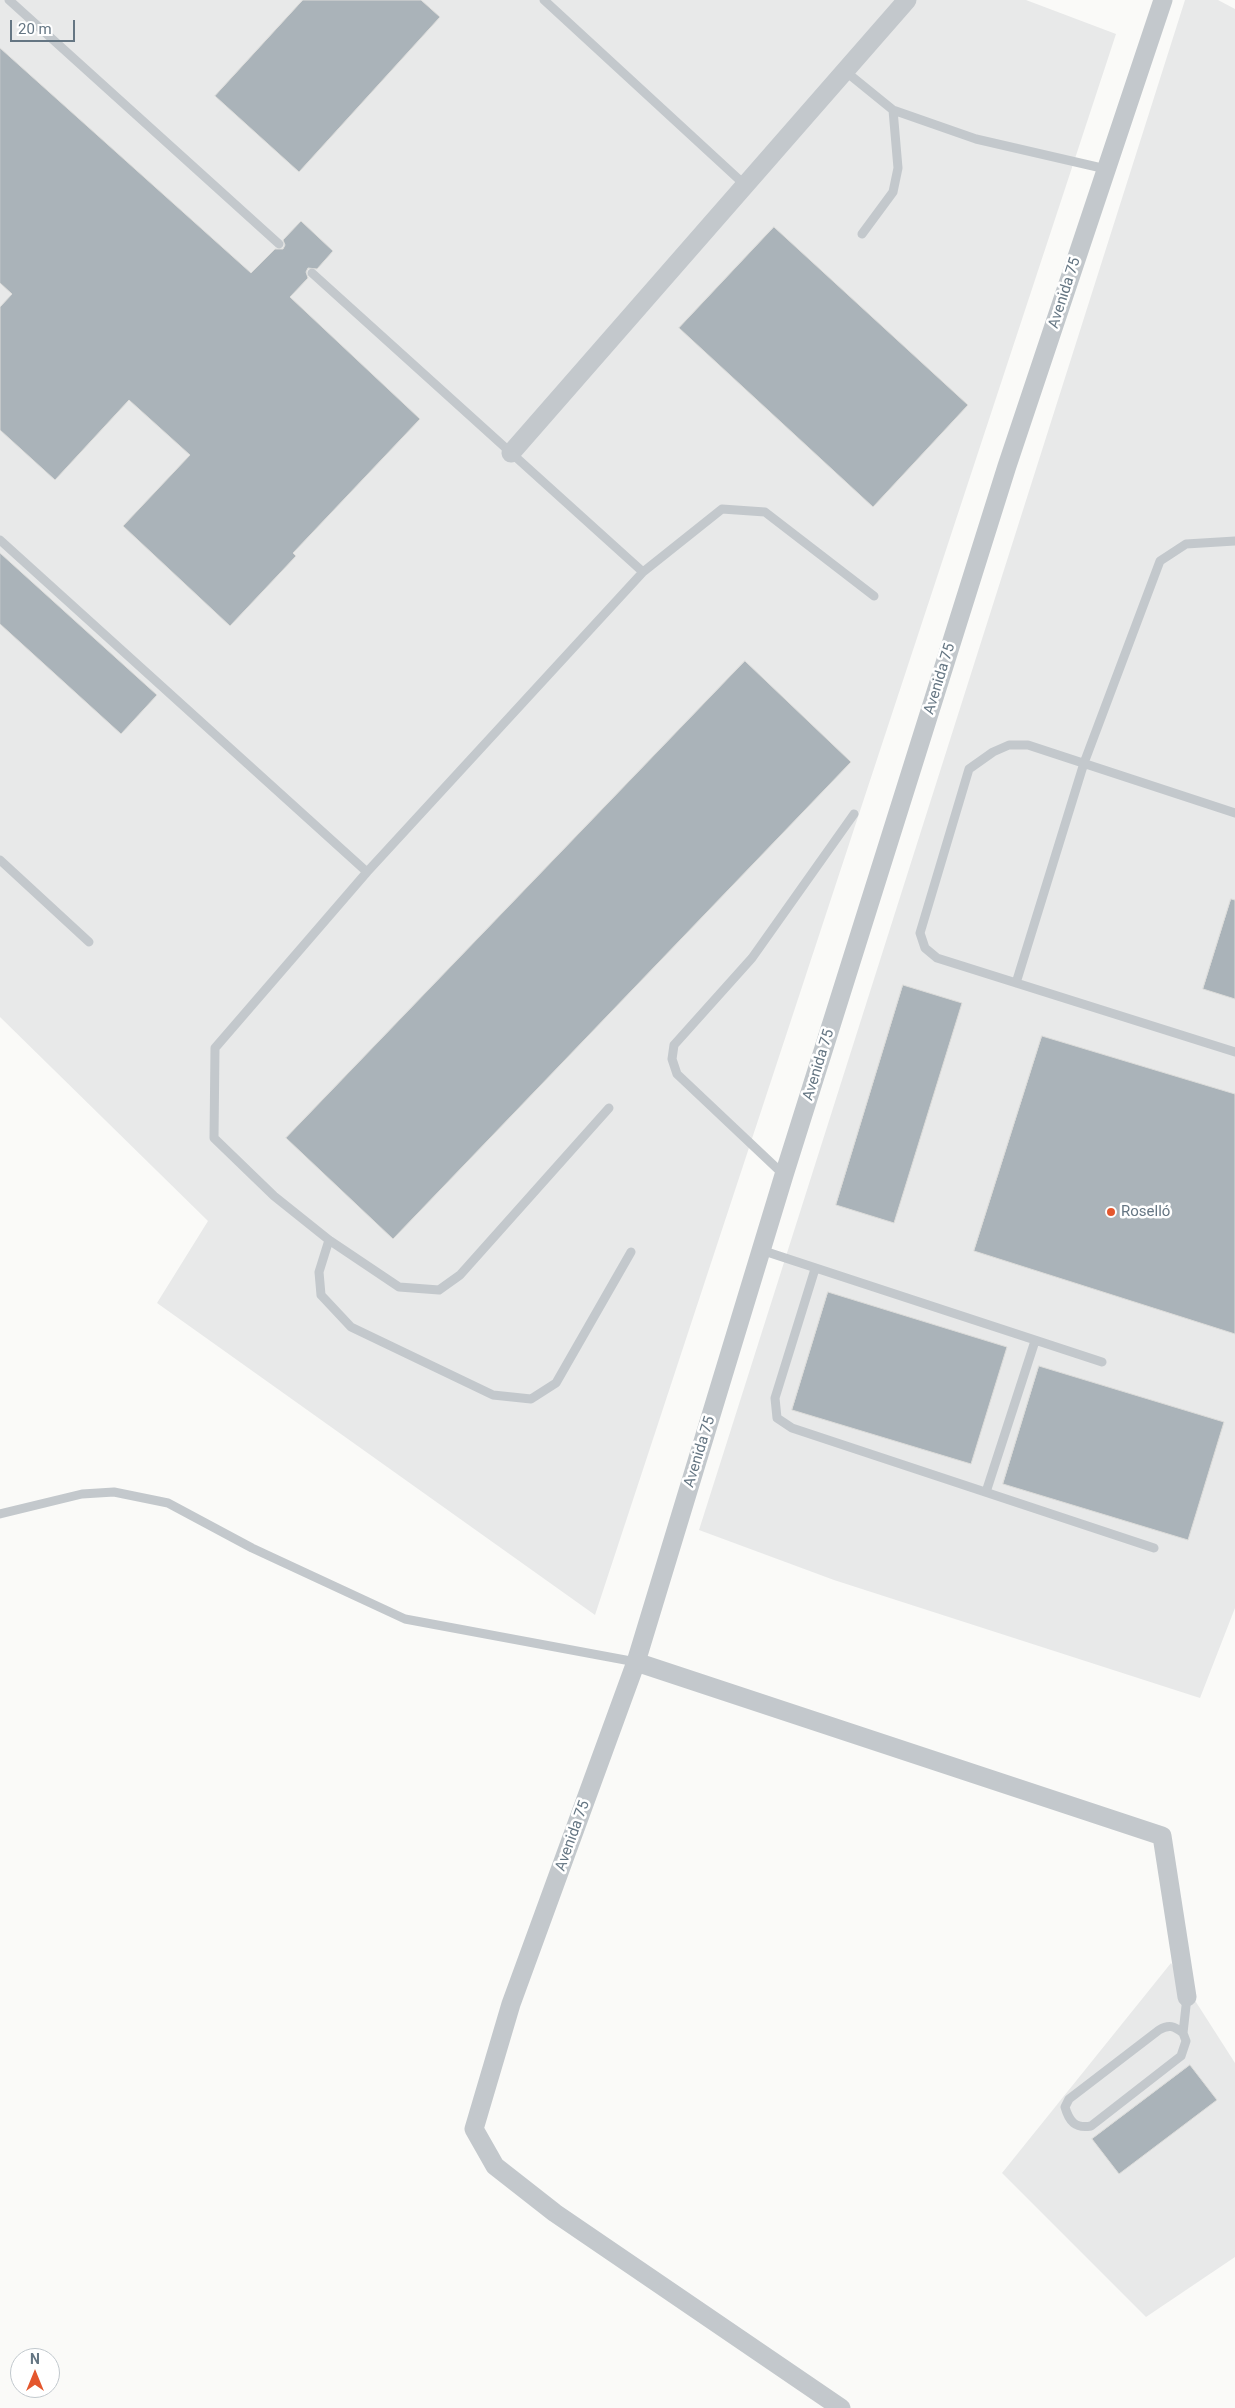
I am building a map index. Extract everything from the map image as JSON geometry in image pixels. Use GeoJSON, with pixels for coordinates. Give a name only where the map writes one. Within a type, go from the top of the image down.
{"type":"FeatureCollection","features":[{"type":"Feature","properties":{"kind":"street"},"geometry":{"type":"LineString","coordinates":[[511,453],[907,0]]}},
{"type":"Feature","properties":{"kind":"street","name":"Avenida 75"},"geometry":{"type":"LineString","coordinates":[[841,2408],[554,2214],[494,2166],[474,2129],[511,2004],[636,1662],[784,1175],[1008,466],[1163,0]]}},
{"type":"Feature","properties":{"kind":"street"},"geometry":{"type":"LineString","coordinates":[[636,1662],[1162,1836],[1187,1997]]}},
{"type":"Feature","properties":{"kind":"lane"},"geometry":{"type":"LineString","coordinates":[[10,0],[280,244]]}},
{"type":"Feature","properties":{"kind":"lane"},"geometry":{"type":"LineString","coordinates":[[544,0],[745,185]]}},
{"type":"Feature","properties":{"kind":"lane"},"geometry":{"type":"LineString","coordinates":[[844,71],[893,110],[976,138],[1106,169]]}},
{"type":"Feature","properties":{"kind":"lane"},"geometry":{"type":"LineString","coordinates":[[862,234],[893,192],[898,168],[893,110]]}},
{"type":"Feature","properties":{"kind":"lane"},"geometry":{"type":"LineString","coordinates":[[312,273],[643,572]]}},
{"type":"Feature","properties":{"kind":"lane"},"geometry":{"type":"LineString","coordinates":[[609,1108],[460,1275],[439,1290],[399,1287],[329,1240],[274,1196],[214,1138],[215,1048],[367,872],[643,572],[722,508],[765,512],[874,596]]}},
{"type":"Feature","properties":{"kind":"lane"},"geometry":{"type":"LineString","coordinates":[[0,540],[367,872]]}},
{"type":"Feature","properties":{"kind":"lane"},"geometry":{"type":"LineString","coordinates":[[1016,983],[1084,763],[1160,561],[1186,544],[1235,541]]}},
{"type":"Feature","properties":{"kind":"lane"},"geometry":{"type":"LineString","coordinates":[[1235,813],[1028,745],[1010,745],[993,752],[969,769],[920,933],[925,948],[937,958],[1235,1052]]}},
{"type":"Feature","properties":{"kind":"lane"},"geometry":{"type":"LineString","coordinates":[[784,1175],[677,1074],[672,1058],[674,1045],[752,958],[854,814]]}},
{"type":"Feature","properties":{"kind":"lane"},"geometry":{"type":"LineString","coordinates":[[0,860],[89,942]]}},
{"type":"Feature","properties":{"kind":"lane"},"geometry":{"type":"LineString","coordinates":[[329,1240],[319,1272],[321,1295],[351,1327],[493,1395],[531,1399],[556,1383],[631,1252]]}},
{"type":"Feature","properties":{"kind":"lane"},"geometry":{"type":"LineString","coordinates":[[761,1250],[1102,1362]]}},
{"type":"Feature","properties":{"kind":"lane"},"geometry":{"type":"LineString","coordinates":[[815,1268],[775,1398],[777,1418],[792,1428],[1154,1548]]}},
{"type":"Feature","properties":{"kind":"lane"},"geometry":{"type":"LineString","coordinates":[[986,1492],[1034,1340]]}},
{"type":"Feature","properties":{"kind":"lane"},"geometry":{"type":"LineString","coordinates":[[0,1514],[82,1494],[114,1492],[168,1503],[252,1548],[406,1618],[636,1662]]}},
{"type":"Feature","properties":{"kind":"lane"},"geometry":{"type":"LineString","coordinates":[[1183,2033],[1175,2027],[1168,2025],[1159,2030],[1069,2099],[1065,2106],[1068,2117],[1081,2128],[1091,2126],[1181,2056],[1186,2041],[1183,2033],[1187,1997]]}},
{"type":"Feature","properties":{"kind":"shaded area"},"geometry":{"type":"Polygon","coordinates":[[[0,0],[1026,0],[1116,34],[595,1615],[157,1303],[208,1221],[0,1017],[0,0]]]}},
{"type":"Feature","properties":{"kind":"shaded area"},"geometry":{"type":"Polygon","coordinates":[[[1185,0],[1218,0],[1235,9],[1235,1608],[1200,1698],[834,1580],[699,1530],[1185,0]]]}},
{"type":"Feature","properties":{"kind":"shaded area"},"geometry":{"type":"Polygon","coordinates":[[[1171,1963],[1235,2063],[1235,2257],[1146,2317],[1002,2173],[1171,1963]]]}},
{"type":"Feature","properties":{"kind":"building"},"geometry":{"type":"Polygon","coordinates":[[[303,0],[421,0],[440,17],[299,172],[215,96],[303,0]]]}},
{"type":"Feature","properties":{"kind":"building"},"geometry":{"type":"Polygon","coordinates":[[[0,48],[251,273],[275,249],[283,249],[285,245],[283,240],[301,221],[333,251],[317,269],[308,268],[306,272],[308,278],[290,297],[420,419],[293,553],[296,556],[230,626],[123,526],[190,455],[129,400],[55,480],[0,430],[0,307],[12,294],[0,283],[0,48]]]}},
{"type":"Feature","properties":{"kind":"building"},"geometry":{"type":"Polygon","coordinates":[[[774,227],[968,405],[873,507],[679,328],[774,227]]]}},
{"type":"Feature","properties":{"kind":"building"},"geometry":{"type":"Polygon","coordinates":[[[0,553],[157,695],[121,734],[0,624],[0,553]]]}},
{"type":"Feature","properties":{"kind":"building"},"geometry":{"type":"Polygon","coordinates":[[[745,661],[851,762],[393,1239],[286,1138],[745,661]]]}},
{"type":"Feature","properties":{"kind":"building"},"geometry":{"type":"Polygon","coordinates":[[[1231,899],[1235,900],[1235,999],[1203,989],[1231,899]]]}},
{"type":"Feature","properties":{"kind":"building"},"geometry":{"type":"Polygon","coordinates":[[[903,985],[962,1003],[894,1223],[836,1205],[903,985]]]}},
{"type":"Feature","properties":{"kind":"building","name":"Roselló"},"geometry":{"type":"Polygon","coordinates":[[[1042,1036],[1235,1094],[1235,1334],[974,1251],[1042,1036]]]}},
{"type":"Feature","properties":{"kind":"building"},"geometry":{"type":"Polygon","coordinates":[[[828,1292],[1007,1347],[971,1464],[792,1410],[828,1292]]]}},
{"type":"Feature","properties":{"kind":"building"},"geometry":{"type":"Polygon","coordinates":[[[1039,1366],[1224,1422],[1188,1540],[1003,1484],[1039,1366]]]}},
{"type":"Feature","properties":{"kind":"building"},"geometry":{"type":"Polygon","coordinates":[[[1190,2065],[1217,2100],[1119,2174],[1092,2139],[1190,2065]]]}},
{"type":"Feature","properties":{"kind":"place","name":"Roselló"},"geometry":{"type":"Point","coordinates":[1111,1212]}}]}
